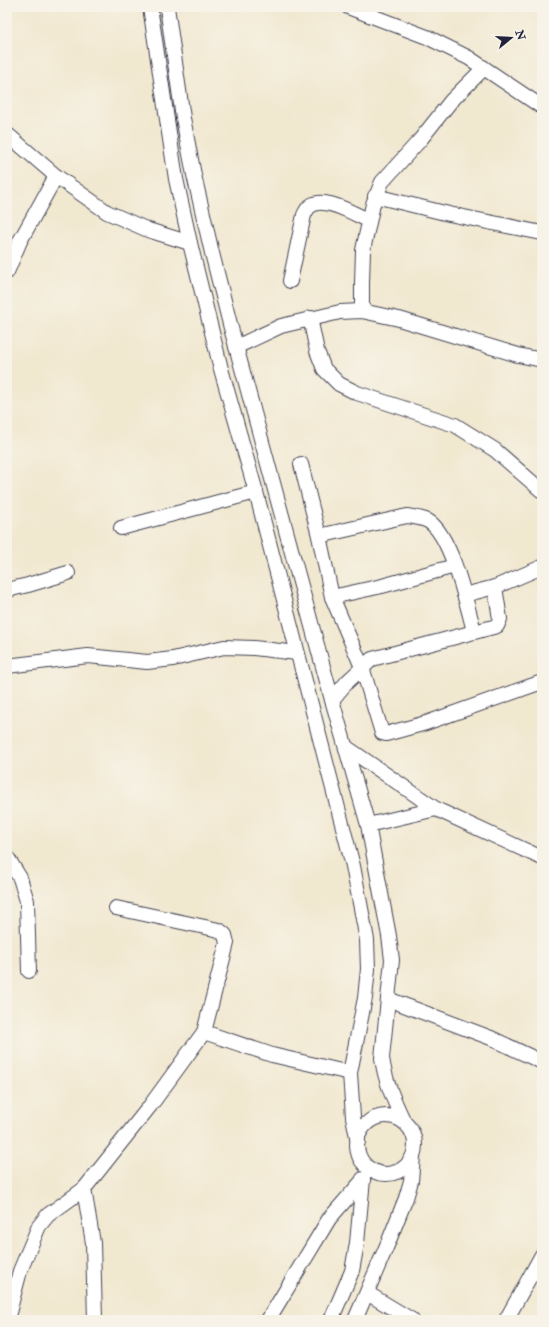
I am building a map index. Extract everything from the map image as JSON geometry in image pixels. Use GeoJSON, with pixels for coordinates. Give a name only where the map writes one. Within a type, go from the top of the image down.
{"type":"FeatureCollection","features":[{"type":"Feature","properties":{"kind":"street"},"geometry":{"type":"LineString","coordinates":[[150,7],[176,179],[190,243],[221,369],[256,492],[353,866],[367,940],[368,969],[365,998],[350,1074],[353,1117],[359,1154],[369,1168],[380,1173],[392,1174],[403,1169],[411,1161],[413,1156]]}},
{"type":"Feature","properties":{"kind":"street"},"geometry":{"type":"LineString","coordinates":[[167,7],[183,118],[194,175],[236,347],[332,700],[368,825],[389,936],[392,960],[382,1058],[384,1073],[390,1092],[404,1122],[414,1137],[415,1146],[411,1181],[406,1198],[355,1320]]}},
{"type":"Feature","properties":{"kind":"street"},"geometry":{"type":"LineString","coordinates":[[348,7],[427,37],[469,58],[542,106]]}},
{"type":"Feature","properties":{"kind":"street"},"geometry":{"type":"LineString","coordinates":[[362,311],[363,250],[368,220],[375,196],[382,182],[420,140],[451,101],[484,68]]}},
{"type":"Feature","properties":{"kind":"street"},"geometry":{"type":"LineString","coordinates":[[7,134],[56,176],[107,212],[148,230],[190,243]]}},
{"type":"Feature","properties":{"kind":"street"},"geometry":{"type":"LineString","coordinates":[[7,272],[20,241],[56,176]]}},
{"type":"Feature","properties":{"kind":"street"},"geometry":{"type":"LineString","coordinates":[[375,196],[449,214],[542,233]]}},
{"type":"Feature","properties":{"kind":"street"},"geometry":{"type":"LineString","coordinates":[[290,281],[304,215],[309,207],[316,202],[326,202],[368,220]]}},
{"type":"Feature","properties":{"kind":"street"},"geometry":{"type":"LineString","coordinates":[[236,347],[281,326],[340,312],[362,311],[399,319],[542,360]]}},
{"type":"Feature","properties":{"kind":"street"},"geometry":{"type":"LineString","coordinates":[[310,318],[317,351],[324,368],[339,384],[357,393],[454,425],[495,450],[542,492]]}},
{"type":"Feature","properties":{"kind":"street"},"geometry":{"type":"LineString","coordinates":[[301,464],[332,597],[362,667],[381,732],[384,734],[426,723],[542,682]]}},
{"type":"Feature","properties":{"kind":"street"},"geometry":{"type":"LineString","coordinates":[[121,528],[256,492]]}},
{"type":"Feature","properties":{"kind":"street"},"geometry":{"type":"LineString","coordinates":[[319,536],[407,516],[419,518],[429,522],[438,530],[443,538],[455,566],[474,631]]}},
{"type":"Feature","properties":{"kind":"street"},"geometry":{"type":"LineString","coordinates":[[332,597],[382,586],[455,566]]}},
{"type":"Feature","properties":{"kind":"street"},"geometry":{"type":"LineString","coordinates":[[464,595],[495,587],[542,567]]}},
{"type":"Feature","properties":{"kind":"street"},"geometry":{"type":"LineString","coordinates":[[7,590],[68,573]]}},
{"type":"Feature","properties":{"kind":"street"},"geometry":{"type":"LineString","coordinates":[[332,700],[362,667],[372,659],[497,626],[500,619],[495,587]]}},
{"type":"Feature","properties":{"kind":"street"},"geometry":{"type":"LineString","coordinates":[[7,666],[88,656],[147,662],[173,659],[224,646],[297,653]]}},
{"type":"Feature","properties":{"kind":"street"},"geometry":{"type":"LineString","coordinates":[[346,747],[436,809],[542,858]]}},
{"type":"Feature","properties":{"kind":"street"},"geometry":{"type":"LineString","coordinates":[[368,825],[436,809]]}},
{"type":"Feature","properties":{"kind":"street"},"geometry":{"type":"LineString","coordinates":[[7,857],[20,878],[27,901],[29,971]]}},
{"type":"Feature","properties":{"kind":"street"},"geometry":{"type":"LineString","coordinates":[[10,1320],[7,1319],[20,1271],[39,1226],[48,1215],[84,1189],[150,1106],[204,1032],[227,943],[225,935],[219,930],[116,908]]}},
{"type":"Feature","properties":{"kind":"street"},"geometry":{"type":"LineString","coordinates":[[388,999],[491,1038],[542,1062]]}},
{"type":"Feature","properties":{"kind":"street"},"geometry":{"type":"LineString","coordinates":[[204,1032],[272,1055],[350,1074]]}},
{"type":"Feature","properties":{"kind":"street"},"geometry":{"type":"LineString","coordinates":[[358,1142],[359,1135],[363,1128],[375,1118],[390,1116],[404,1122]]}},
{"type":"Feature","properties":{"kind":"street"},"geometry":{"type":"LineString","coordinates":[[331,1320],[352,1271],[357,1243],[365,1164]]}},
{"type":"Feature","properties":{"kind":"street"},"geometry":{"type":"LineString","coordinates":[[268,1320],[329,1219],[363,1180]]}},
{"type":"Feature","properties":{"kind":"street"},"geometry":{"type":"LineString","coordinates":[[84,1189],[93,1244],[95,1320]]}},
{"type":"Feature","properties":{"kind":"street"},"geometry":{"type":"LineString","coordinates":[[506,1320],[542,1255]]}},
{"type":"Feature","properties":{"kind":"street"},"geometry":{"type":"LineString","coordinates":[[367,1293],[412,1320]]}}]}
